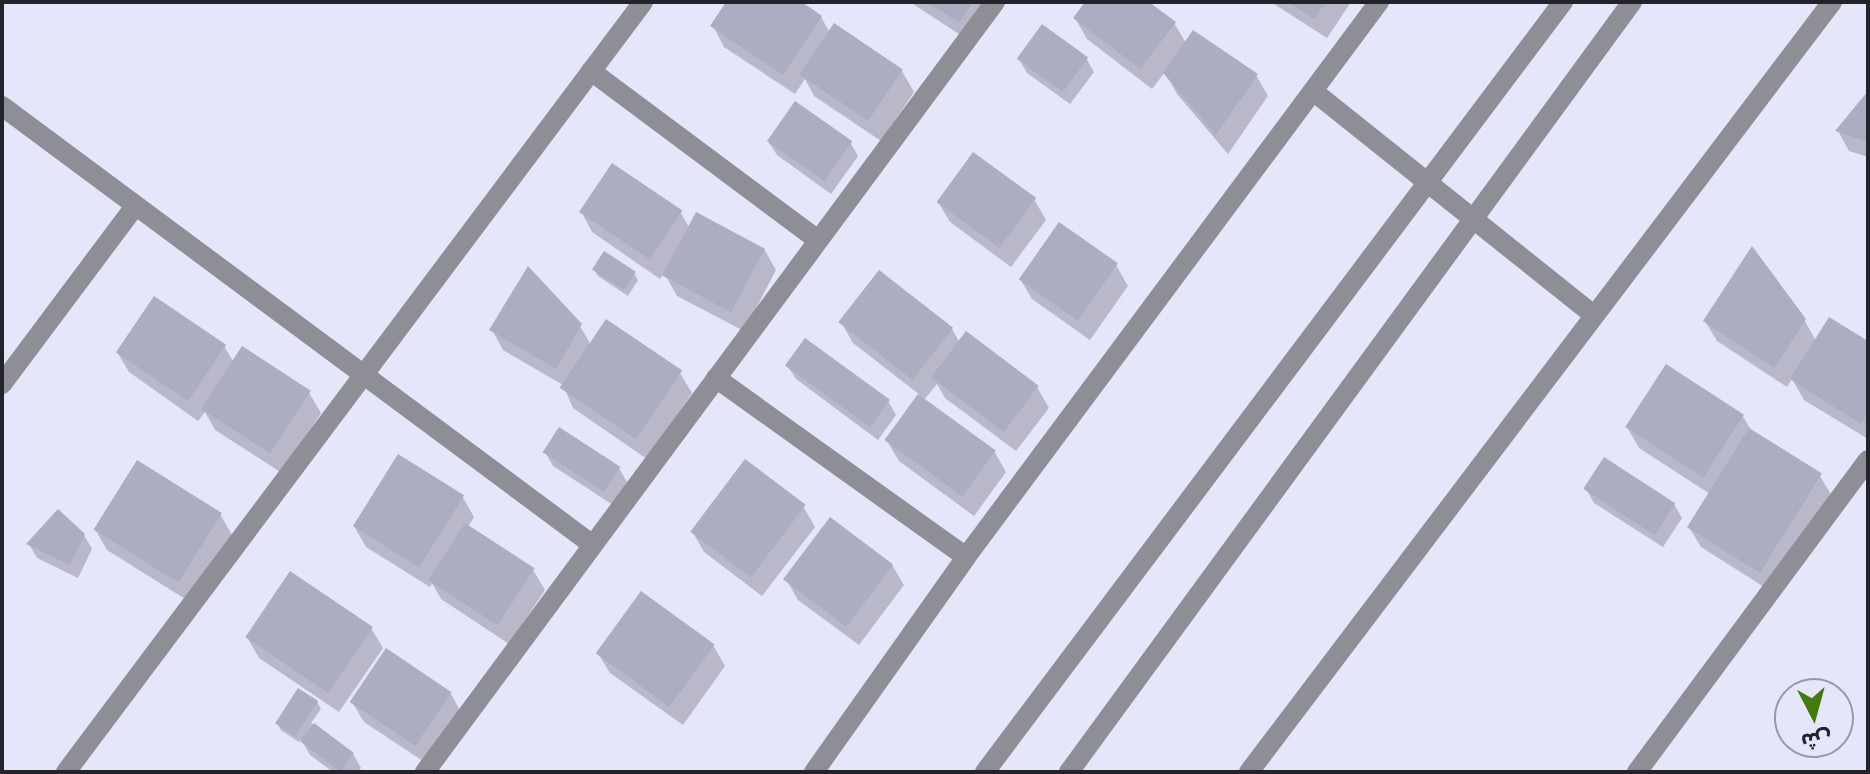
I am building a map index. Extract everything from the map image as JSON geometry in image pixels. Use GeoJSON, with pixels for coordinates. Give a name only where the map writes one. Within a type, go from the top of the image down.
{"type":"FeatureCollection","features":[{"type":"Feature","properties":{"kind":"street"},"geometry":{"type":"LineString","coordinates":[[66,772],[643,2]]}},
{"type":"Feature","properties":{"kind":"street"},"geometry":{"type":"LineString","coordinates":[[425,772],[995,2]]}},
{"type":"Feature","properties":{"kind":"street"},"geometry":{"type":"LineString","coordinates":[[814,772],[966,557],[1379,2]]}},
{"type":"Feature","properties":{"kind":"street"},"geometry":{"type":"LineString","coordinates":[[985,772],[1563,2]]}},
{"type":"Feature","properties":{"kind":"street"},"geometry":{"type":"LineString","coordinates":[[1069,772],[1632,2]]}},
{"type":"Feature","properties":{"kind":"street"},"geometry":{"type":"LineString","coordinates":[[1249,772],[1832,2]]}},
{"type":"Feature","properties":{"kind":"street"},"geometry":{"type":"LineString","coordinates":[[591,71],[818,240]]}},
{"type":"Feature","properties":{"kind":"street"},"geometry":{"type":"LineString","coordinates":[[1313,91],[1594,315]]}},
{"type":"Feature","properties":{"kind":"street"},"geometry":{"type":"LineString","coordinates":[[2,106],[593,545]]}},
{"type":"Feature","properties":{"kind":"street"},"geometry":{"type":"LineString","coordinates":[[2,384],[135,206]]}},
{"type":"Feature","properties":{"kind":"street"},"geometry":{"type":"LineString","coordinates":[[716,378],[966,557]]}},
{"type":"Feature","properties":{"kind":"street"},"geometry":{"type":"LineString","coordinates":[[1637,772],[1868,460]]}},
{"type":"Feature","properties":{"kind":"building"},"geometry":{"type":"Polygon","coordinates":[[[726,2],[802,2],[822,16],[783,75],[710,26],[726,2]]]}},
{"type":"Feature","properties":{"kind":"building"},"geometry":{"type":"Polygon","coordinates":[[[927,2],[973,2],[959,23],[927,2]]]}},
{"type":"Feature","properties":{"kind":"building"},"geometry":{"type":"Polygon","coordinates":[[[1085,2],[1149,2],[1176,22],[1140,69],[1073,18],[1085,2]]]}},
{"type":"Feature","properties":{"kind":"building"},"geometry":{"type":"Polygon","coordinates":[[[1288,2],[1326,2],[1314,19],[1288,2]]]}},
{"type":"Feature","properties":{"kind":"building"},"geometry":{"type":"Polygon","coordinates":[[[834,23],[903,69],[868,121],[799,74],[834,23]]]}},
{"type":"Feature","properties":{"kind":"building"},"geometry":{"type":"Polygon","coordinates":[[[1042,24],[1088,58],[1063,92],[1017,59],[1042,24]]]}},
{"type":"Feature","properties":{"kind":"building"},"geometry":{"type":"Polygon","coordinates":[[[1193,30],[1258,74],[1216,135],[1163,73],[1193,30]]]}},
{"type":"Feature","properties":{"kind":"building"},"geometry":{"type":"Polygon","coordinates":[[[1868,91],[1868,142],[1835,131],[1868,91]]]}},
{"type":"Feature","properties":{"kind":"building"},"geometry":{"type":"Polygon","coordinates":[[[795,101],[852,141],[824,181],[767,141],[795,101]]]}},
{"type":"Feature","properties":{"kind":"building"},"geometry":{"type":"Polygon","coordinates":[[[973,152],[1036,198],[1000,248],[937,202],[973,152]]]}},
{"type":"Feature","properties":{"kind":"building"},"geometry":{"type":"Polygon","coordinates":[[[612,163],[682,211],[649,259],[579,212],[612,163]]]}},
{"type":"Feature","properties":{"kind":"building"},"geometry":{"type":"Polygon","coordinates":[[[696,212],[765,249],[731,312],[662,276],[696,212]]]}},
{"type":"Feature","properties":{"kind":"building"},"geometry":{"type":"Polygon","coordinates":[[[1059,222],[1118,263],[1078,321],[1019,279],[1059,222]]]}},
{"type":"Feature","properties":{"kind":"building"},"geometry":{"type":"Polygon","coordinates":[[[1752,246],[1806,319],[1774,368],[1703,321],[1752,246]]]}},
{"type":"Feature","properties":{"kind":"building"},"geometry":{"type":"Polygon","coordinates":[[[604,251],[636,272],[624,290],[592,269],[604,251]]]}},
{"type":"Feature","properties":{"kind":"building"},"geometry":{"type":"Polygon","coordinates":[[[528,266],[582,324],[556,369],[489,330],[528,266]]]}},
{"type":"Feature","properties":{"kind":"building"},"geometry":{"type":"Polygon","coordinates":[[[879,270],[953,328],[912,380],[838,322],[879,270]]]}},
{"type":"Feature","properties":{"kind":"building"},"geometry":{"type":"Polygon","coordinates":[[[154,296],[226,345],[188,401],[116,352],[154,296]]]}},
{"type":"Feature","properties":{"kind":"building"},"geometry":{"type":"Polygon","coordinates":[[[1829,317],[1868,341],[1868,413],[1861,424],[1790,379],[1829,317]]]}},
{"type":"Feature","properties":{"kind":"building"},"geometry":{"type":"Polygon","coordinates":[[[606,319],[682,370],[636,439],[560,388],[606,319]]]}},
{"type":"Feature","properties":{"kind":"building"},"geometry":{"type":"Polygon","coordinates":[[[966,331],[1039,386],[1004,432],[931,377],[966,331]]]}},
{"type":"Feature","properties":{"kind":"building"},"geometry":{"type":"Polygon","coordinates":[[[805,338],[890,400],[870,427],[785,366],[805,338]]]}},
{"type":"Feature","properties":{"kind":"building"},"geometry":{"type":"Polygon","coordinates":[[[242,346],[311,391],[270,454],[201,409],[242,346]]]}},
{"type":"Feature","properties":{"kind":"building"},"geometry":{"type":"Polygon","coordinates":[[[1666,364],[1744,415],[1703,478],[1625,427],[1666,364]]]}},
{"type":"Feature","properties":{"kind":"building"},"geometry":{"type":"Polygon","coordinates":[[[918,394],[996,450],[962,497],[884,440],[918,394]]]}},
{"type":"Feature","properties":{"kind":"building"},"geometry":{"type":"Polygon","coordinates":[[[559,427],[620,467],[604,492],[543,452],[559,427]]]}},
{"type":"Feature","properties":{"kind":"building"},"geometry":{"type":"Polygon","coordinates":[[[1749,428],[1822,474],[1760,573],[1687,527],[1749,428]]]}},
{"type":"Feature","properties":{"kind":"building"},"geometry":{"type":"Polygon","coordinates":[[[398,454],[464,495],[419,567],[353,526],[398,454]]]}},
{"type":"Feature","properties":{"kind":"building"},"geometry":{"type":"Polygon","coordinates":[[[1604,457],[1675,503],[1655,535],[1583,489],[1604,457]]]}},
{"type":"Feature","properties":{"kind":"building"},"geometry":{"type":"Polygon","coordinates":[[[745,459],[806,505],[751,577],[690,532],[745,459]]]}},
{"type":"Feature","properties":{"kind":"building"},"geometry":{"type":"Polygon","coordinates":[[[137,460],[222,513],[178,583],[94,530],[137,460]]]}},
{"type":"Feature","properties":{"kind":"building"},"geometry":{"type":"Polygon","coordinates":[[[58,509],[85,534],[70,565],[26,544],[58,509]]]}},
{"type":"Feature","properties":{"kind":"building"},"geometry":{"type":"Polygon","coordinates":[[[830,517],[893,565],[846,627],[783,579],[830,517]]]}},
{"type":"Feature","properties":{"kind":"building"},"geometry":{"type":"Polygon","coordinates":[[[465,523],[535,568],[498,625],[428,580],[465,523]]]}},
{"type":"Feature","properties":{"kind":"building"},"geometry":{"type":"Polygon","coordinates":[[[290,571],[373,627],[328,693],[245,637],[290,571]]]}},
{"type":"Feature","properties":{"kind":"building"},"geometry":{"type":"Polygon","coordinates":[[[641,591],[715,644],[669,707],[596,653],[641,591]]]}},
{"type":"Feature","properties":{"kind":"building"},"geometry":{"type":"Polygon","coordinates":[[[386,648],[451,692],[415,746],[350,702],[386,648]]]}},
{"type":"Feature","properties":{"kind":"building"},"geometry":{"type":"Polygon","coordinates":[[[298,688],[318,701],[295,736],[275,723],[298,688]]]}},
{"type":"Feature","properties":{"kind":"building"},"geometry":{"type":"Polygon","coordinates":[[[314,723],[354,753],[340,771],[300,741],[314,723]]]}}]}
